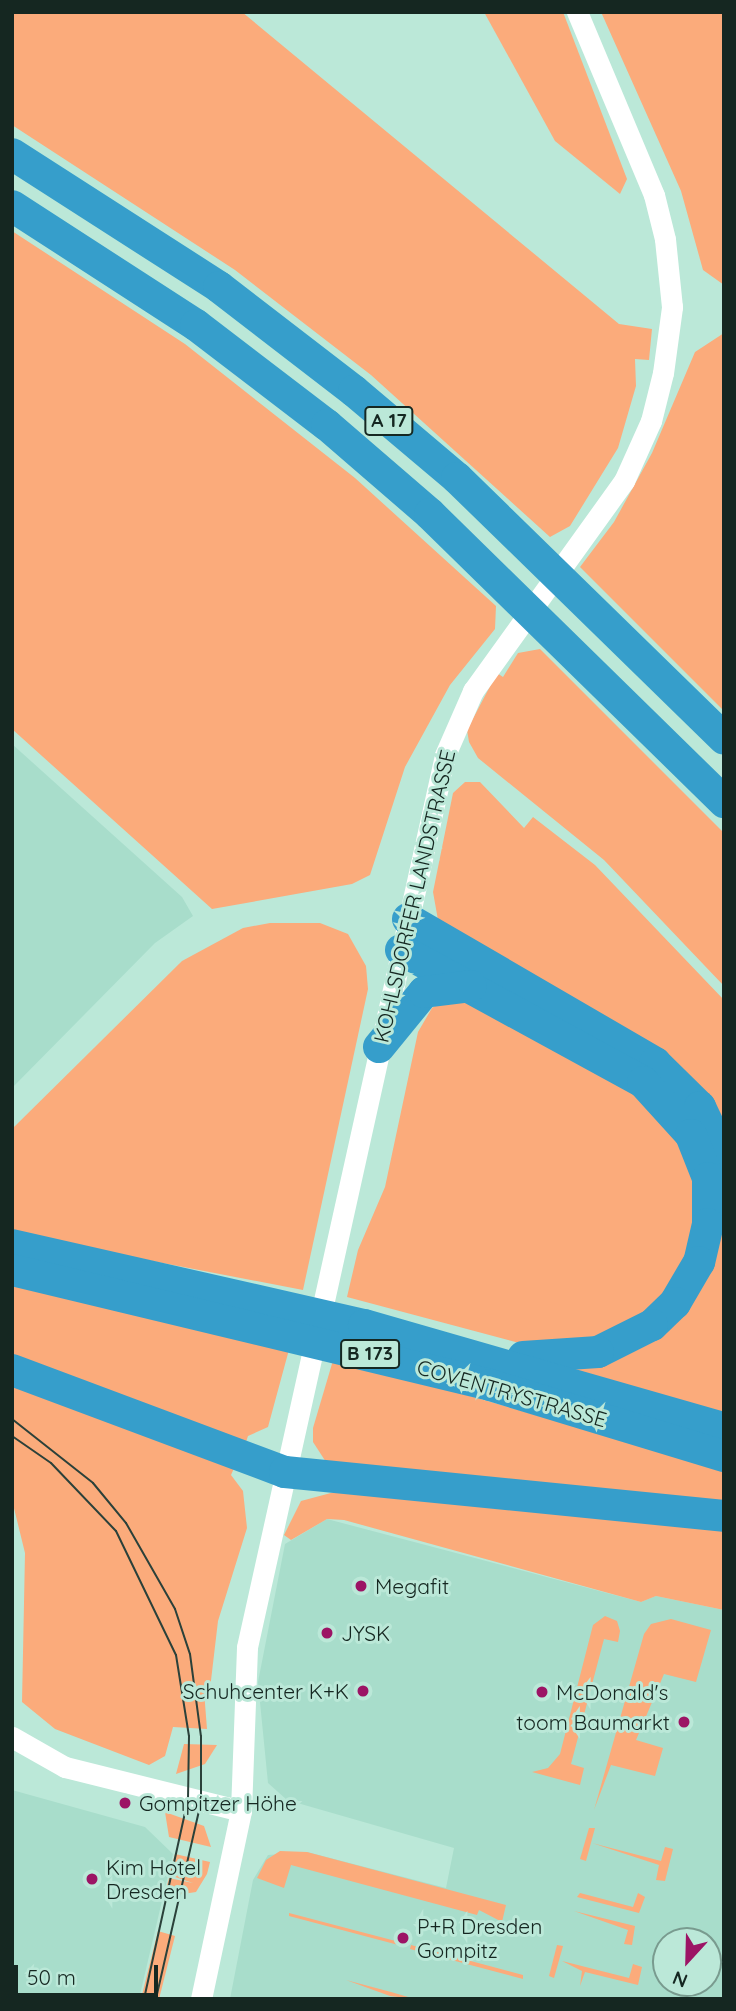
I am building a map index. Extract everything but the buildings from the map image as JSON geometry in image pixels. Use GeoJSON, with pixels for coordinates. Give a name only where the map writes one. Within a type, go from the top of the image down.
{"type":"FeatureCollection","features":[{"type":"Feature","properties":{"kind":"highway","name":"A 17"},"geometry":{"type":"LineString","coordinates":[[12,154],[219,287],[354,391],[457,478],[724,739]]}},
{"type":"Feature","properties":{"kind":"highway","name":"A 17"},"geometry":{"type":"LineString","coordinates":[[12,206],[196,325],[327,425],[430,514],[724,802]]}},
{"type":"Feature","properties":{"kind":"highway"},"geometry":{"type":"LineString","coordinates":[[408,919],[655,1062],[700,1107],[724,1158]]}},
{"type":"Feature","properties":{"kind":"highway"},"geometry":{"type":"LineString","coordinates":[[401,950],[586,1046],[662,1097],[691,1135],[709,1200],[699,1262],[675,1303],[652,1325],[598,1352],[488,1357]]}},
{"type":"Feature","properties":{"kind":"highway"},"geometry":{"type":"LineString","coordinates":[[379,1047],[424,992],[472,986]]}},
{"type":"Feature","properties":{"kind":"highway","name":"B 173"},"geometry":{"type":"LineString","coordinates":[[12,1245],[488,1357],[724,1427]]}},
{"type":"Feature","properties":{"kind":"highway","name":"COVENTRYSTRASSE"},"geometry":{"type":"LineString","coordinates":[[12,1270],[490,1385],[724,1456]]}},
{"type":"Feature","properties":{"kind":"highway"},"geometry":{"type":"LineString","coordinates":[[12,1370],[285,1472],[724,1516]]}},
{"type":"Feature","properties":{"kind":"street","name":"KOHLSDORFER LANDSTRASSE"},"geometry":{"type":"LineString","coordinates":[[285,1472],[444,755],[490,668],[602,513],[651,421],[663,373],[672,273],[654,195],[576,12]]}},
{"type":"Feature","properties":{"kind":"street"},"geometry":{"type":"LineString","coordinates":[[201,1999],[241,1811],[247,1647],[285,1472]]}},
{"type":"Feature","properties":{"kind":"street"},"geometry":{"type":"LineString","coordinates":[[12,1737],[65,1766],[241,1811]]}},
{"type":"Feature","properties":{"kind":"shaded area"},"geometry":{"type":"Polygon","coordinates":[[[12,12],[242,12],[619,324],[652,329],[649,360],[635,359],[636,386],[618,448],[570,526],[550,537],[371,375],[235,270],[12,125],[12,12]]]}},
{"type":"Feature","properties":{"kind":"shaded area"},"geometry":{"type":"Polygon","coordinates":[[[484,12],[563,12],[627,179],[620,194],[555,141],[484,12]]]}},
{"type":"Feature","properties":{"kind":"shaded area"},"geometry":{"type":"Polygon","coordinates":[[[601,12],[724,12],[724,285],[703,270],[681,191],[601,12]]]}},
{"type":"Feature","properties":{"kind":"shaded area"},"geometry":{"type":"Polygon","coordinates":[[[12,231],[185,344],[355,478],[496,606],[495,629],[450,685],[405,767],[370,875],[352,884],[212,909],[12,729],[12,231]]]}},
{"type":"Feature","properties":{"kind":"shaded area"},"geometry":{"type":"Polygon","coordinates":[[[724,333],[724,711],[580,567],[614,522],[652,453],[695,352],[724,333]]]}},
{"type":"Feature","properties":{"kind":"shaded area"},"geometry":{"type":"Polygon","coordinates":[[[540,649],[724,833],[724,986],[604,860],[478,758],[469,742],[467,730],[497,673],[503,677],[518,653],[540,649]]]}},
{"type":"Feature","properties":{"kind":"shaded area"},"geometry":{"type":"Polygon","coordinates":[[[12,744],[182,897],[193,916],[155,943],[12,1088],[12,744]]]}},
{"type":"Feature","properties":{"kind":"shaded area"},"geometry":{"type":"Polygon","coordinates":[[[465,782],[480,782],[524,828],[533,817],[595,865],[724,1000],[724,1124],[438,920],[433,892],[453,793],[465,782]]]}},
{"type":"Feature","properties":{"kind":"shaded area"},"geometry":{"type":"Polygon","coordinates":[[[270,923],[320,923],[348,934],[366,966],[368,989],[303,1290],[12,1234],[12,1129],[182,961],[243,928],[270,923]]]}},
{"type":"Feature","properties":{"kind":"shaded area"},"geometry":{"type":"Polygon","coordinates":[[[450,959],[634,1058],[671,1088],[702,1127],[724,1190],[724,1420],[563,1369],[652,1333],[694,1287],[712,1246],[716,1199],[696,1131],[667,1092],[631,1064],[447,964],[450,959]]]}},
{"type":"Feature","properties":{"kind":"shaded area"},"geometry":{"type":"Polygon","coordinates":[[[456,992],[638,1088],[692,1162],[696,1238],[667,1298],[601,1340],[523,1344],[347,1297],[358,1250],[385,1187],[418,1032],[432,1008],[456,992]]]}},
{"type":"Feature","properties":{"kind":"shaded area"},"geometry":{"type":"Polygon","coordinates":[[[12,1284],[290,1346],[268,1427],[248,1436],[245,1445],[12,1361],[12,1284]]]}},
{"type":"Feature","properties":{"kind":"shaded area"},"geometry":{"type":"Polygon","coordinates":[[[334,1357],[724,1469],[724,1509],[326,1462],[313,1442],[313,1428],[334,1357]]]}},
{"type":"Feature","properties":{"kind":"shaded area"},"geometry":{"type":"Polygon","coordinates":[[[12,1379],[235,1466],[231,1475],[243,1491],[247,1528],[218,1621],[210,1689],[204,1691],[207,1729],[173,1727],[165,1756],[149,1765],[55,1729],[22,1702],[25,1553],[12,1500],[12,1379]]]}},
{"type":"Feature","properties":{"kind":"shaded area"},"geometry":{"type":"Polygon","coordinates":[[[342,1490],[724,1525],[724,1610],[656,1596],[641,1602],[344,1520],[327,1519],[291,1540],[284,1535],[301,1501],[342,1490]]]}},
{"type":"Feature","properties":{"kind":"shaded area"},"geometry":{"type":"Polygon","coordinates":[[[327,1519],[641,1602],[656,1596],[724,1610],[724,1999],[230,1999],[253,1880],[268,1855],[307,1852],[446,1888],[454,1848],[287,1800],[268,1783],[258,1682],[285,1544],[327,1519]]]}},
{"type":"Feature","properties":{"kind":"shaded area"},"geometry":{"type":"Polygon","coordinates":[[[605,1616],[617,1621],[620,1631],[618,1642],[604,1639],[571,1764],[584,1768],[580,1785],[532,1772],[548,1768],[560,1754],[593,1625],[605,1616]]]}},
{"type":"Feature","properties":{"kind":"shaded area"},"geometry":{"type":"Polygon","coordinates":[[[671,1619],[711,1630],[696,1682],[664,1674],[636,1740],[663,1748],[655,1776],[611,1765],[594,1810],[644,1634],[651,1624],[671,1619]]]}},
{"type":"Feature","properties":{"kind":"shaded area"},"geometry":{"type":"Polygon","coordinates":[[[184,1744],[217,1745],[205,1764],[176,1774],[184,1744]]]}},
{"type":"Feature","properties":{"kind":"shaded area"},"geometry":{"type":"Polygon","coordinates":[[[12,1790],[145,1827],[173,1854],[139,1999],[12,1999],[12,1790]]]}},
{"type":"Feature","properties":{"kind":"shaded area"},"geometry":{"type":"Polygon","coordinates":[[[165,1812],[204,1826],[211,1847],[169,1837],[165,1812]]]}},
{"type":"Feature","properties":{"kind":"shaded area"},"geometry":{"type":"Polygon","coordinates":[[[589,1828],[595,1828],[586,1861],[580,1859],[589,1828]]]}},
{"type":"Feature","properties":{"kind":"shaded area"},"geometry":{"type":"Polygon","coordinates":[[[592,1843],[661,1861],[665,1847],[673,1849],[665,1881],[656,1880],[659,1865],[592,1843]]]}},
{"type":"Feature","properties":{"kind":"shaded area"},"geometry":{"type":"Polygon","coordinates":[[[280,1851],[307,1852],[506,1905],[502,1922],[479,1910],[477,1915],[291,1865],[284,1888],[257,1878],[266,1860],[280,1851]]]}},
{"type":"Feature","properties":{"kind":"shaded area"},"geometry":{"type":"Polygon","coordinates":[[[175,1854],[210,1862],[207,1874],[196,1892],[164,1897],[169,1878],[193,1883],[169,1875],[175,1854]]]}},
{"type":"Feature","properties":{"kind":"shaded area"},"geometry":{"type":"Polygon","coordinates":[[[580,1893],[633,1907],[638,1893],[645,1897],[639,1913],[577,1897],[580,1893]]]}},
{"type":"Feature","properties":{"kind":"shaded area"},"geometry":{"type":"Polygon","coordinates":[[[574,1911],[635,1926],[632,1945],[624,1944],[628,1930],[574,1911]]]}},
{"type":"Feature","properties":{"kind":"shaded area"},"geometry":{"type":"Polygon","coordinates":[[[289,1913],[407,1944],[406,1947],[289,1916],[289,1913]]]}},
{"type":"Feature","properties":{"kind":"shaded area"},"geometry":{"type":"Polygon","coordinates":[[[158,1931],[175,1936],[159,1999],[141,1999],[158,1931]]]}},
{"type":"Feature","properties":{"kind":"shaded area"},"geometry":{"type":"Polygon","coordinates":[[[411,1945],[523,1975],[523,1979],[410,1949],[411,1945]]]}},
{"type":"Feature","properties":{"kind":"shaded area"},"geometry":{"type":"Polygon","coordinates":[[[557,1945],[563,1946],[554,1978],[549,1976],[557,1945]]]}},
{"type":"Feature","properties":{"kind":"shaded area"},"geometry":{"type":"Polygon","coordinates":[[[562,1961],[629,1978],[633,1964],[642,1967],[638,1985],[585,1972],[580,1986],[582,1971],[562,1961]]]}},
{"type":"Feature","properties":{"kind":"shaded area"},"geometry":{"type":"Polygon","coordinates":[[[346,1980],[391,1992],[415,1999],[390,1996],[346,1980]]]}},
{"type":"Feature","properties":{"kind":"tram line"},"geometry":{"type":"LineString","coordinates":[[12,1419],[93,1483],[126,1523],[175,1609],[190,1654],[201,1736],[201,1802],[156,1999]]}},
{"type":"Feature","properties":{"kind":"tram line"},"geometry":{"type":"LineString","coordinates":[[12,1436],[51,1463],[116,1531],[176,1655],[189,1736],[188,1799],[144,1999]]}},
{"type":"Feature","properties":{"kind":"place","name":"Megafit"},"geometry":{"type":"Point","coordinates":[361,1586]}},
{"type":"Feature","properties":{"kind":"place","name":"JYSK"},"geometry":{"type":"Point","coordinates":[327,1633]}},
{"type":"Feature","properties":{"kind":"place","name":"Schuhcenter K+K"},"geometry":{"type":"Point","coordinates":[363,1691]}},
{"type":"Feature","properties":{"kind":"place","name":"McDonald's"},"geometry":{"type":"Point","coordinates":[542,1692]}},
{"type":"Feature","properties":{"kind":"place","name":"toom Baumarkt"},"geometry":{"type":"Point","coordinates":[684,1722]}},
{"type":"Feature","properties":{"kind":"place","name":"Gompitzer Höhe"},"geometry":{"type":"Point","coordinates":[125,1803]}},
{"type":"Feature","properties":{"kind":"place","name":"Kim Hotel Dresden"},"geometry":{"type":"Point","coordinates":[92,1879]}},
{"type":"Feature","properties":{"kind":"place","name":"P+R Dresden Gompitz"},"geometry":{"type":"Point","coordinates":[403,1938]}}]}
